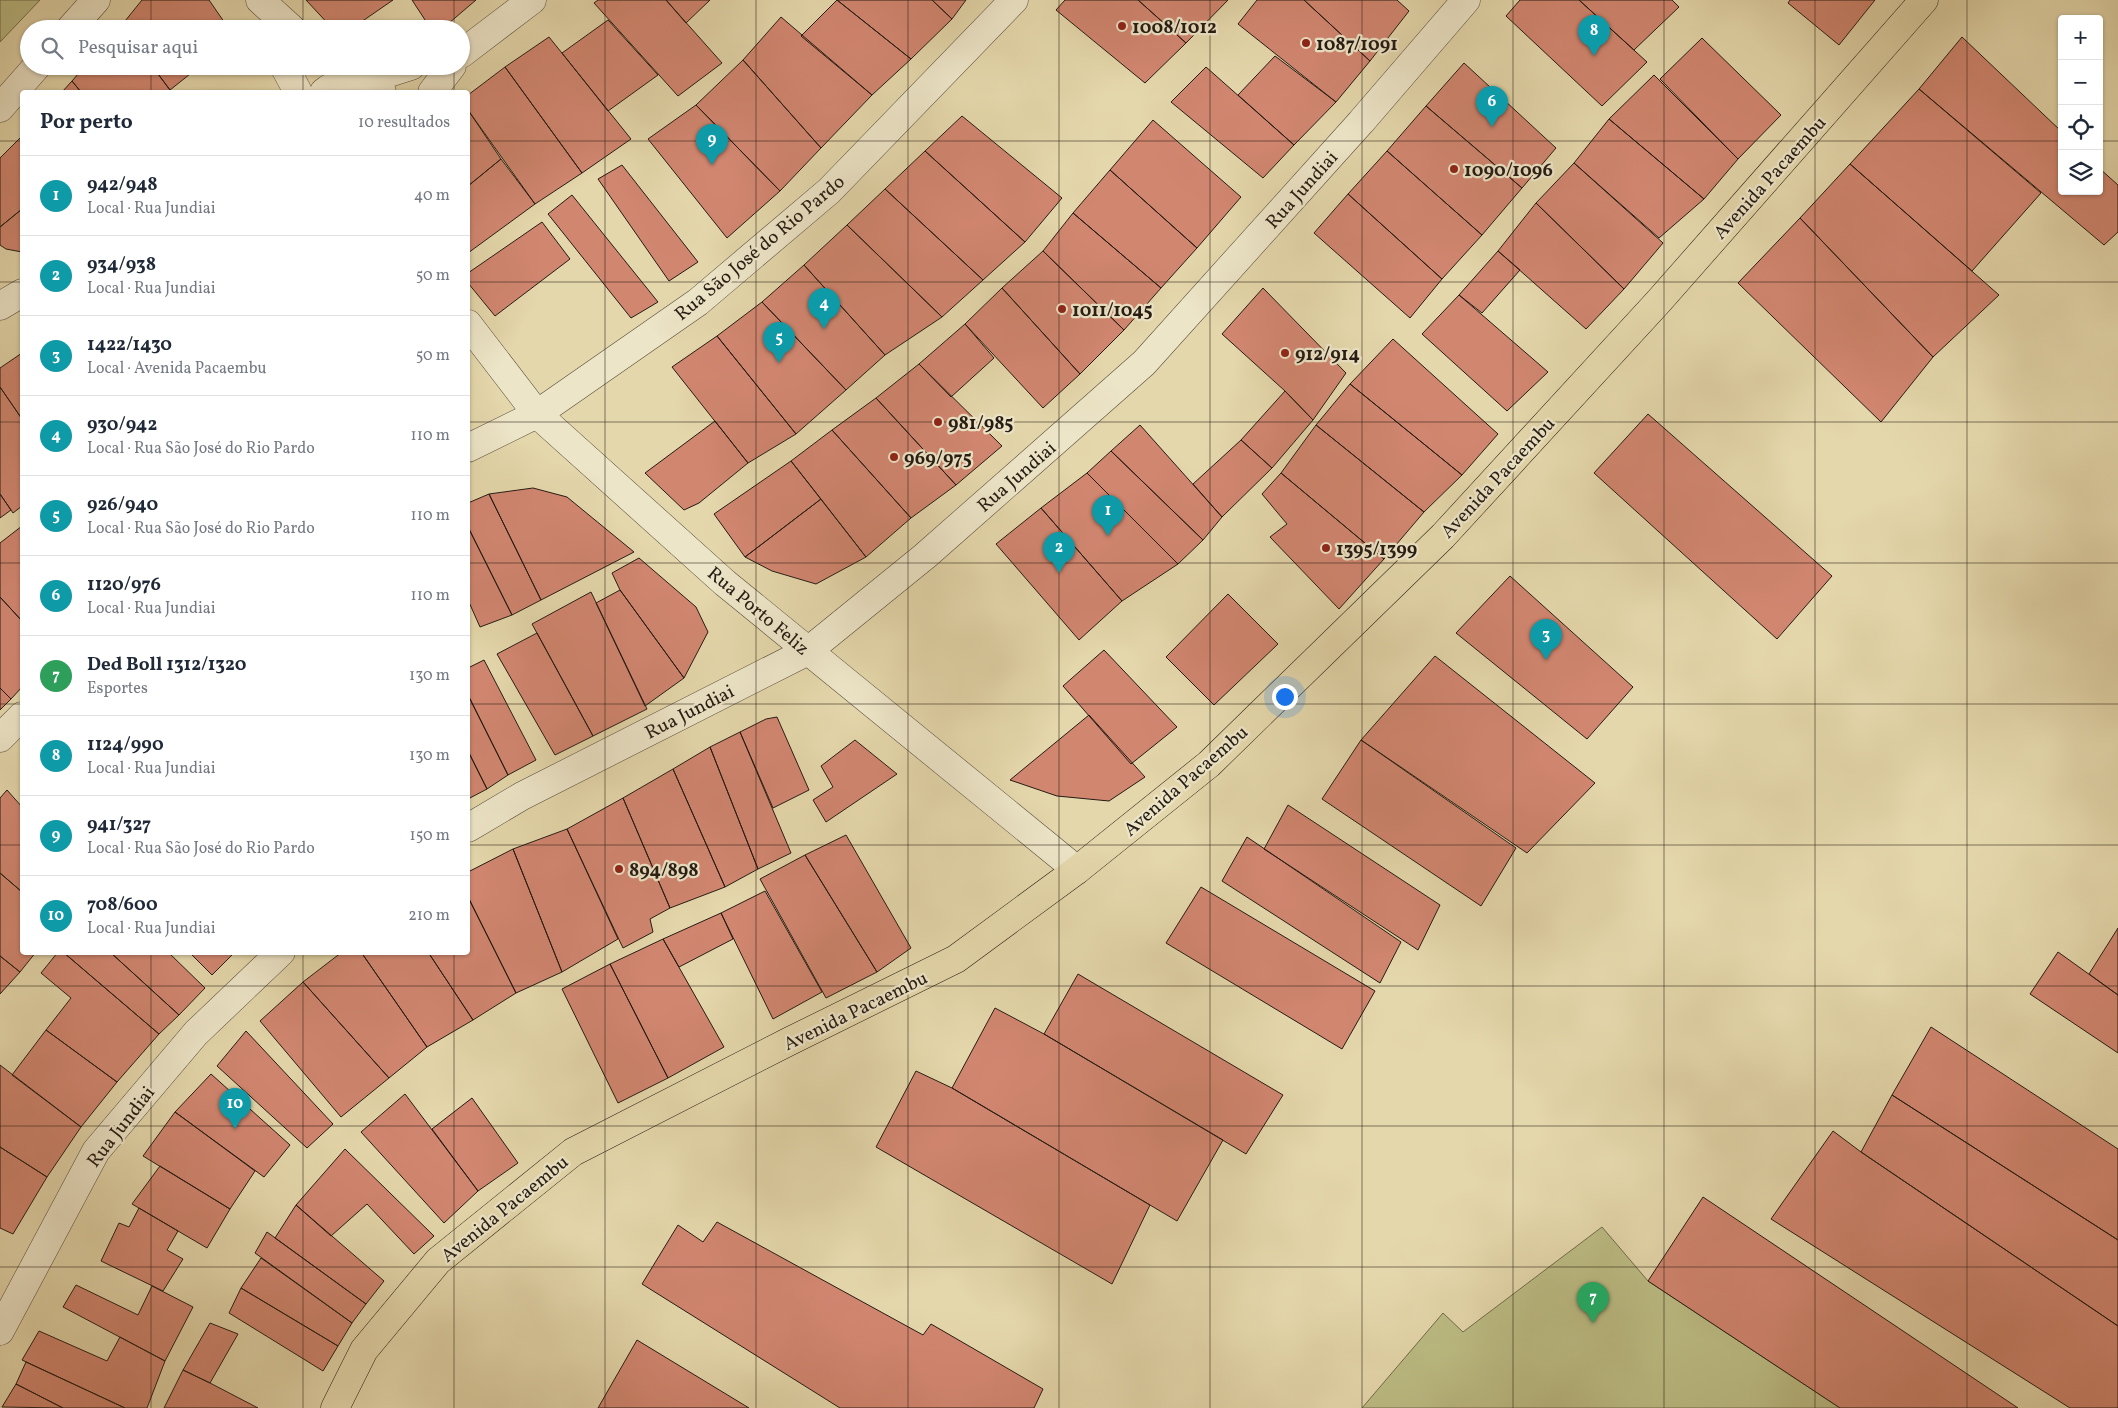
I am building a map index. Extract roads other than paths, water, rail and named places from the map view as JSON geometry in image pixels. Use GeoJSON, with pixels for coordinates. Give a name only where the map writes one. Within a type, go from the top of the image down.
{"type":"FeatureCollection","features":[{"type":"Feature","properties":{"kind":"main road","name":"Avenida Pacaembu"},"geometry":{"type":"LineString","coordinates":[[334,1408],[364,1350],[438,1261],[572,1152],[956,959],[1077,870],[1209,764],[1443,536],[1659,301],[1924,0]]}},
{"type":"Feature","properties":{"kind":"street"},"geometry":{"type":"LineString","coordinates":[[78,20],[96,0]]}},
{"type":"Feature","properties":{"kind":"street"},"geometry":{"type":"LineString","coordinates":[[258,0],[264,20]]}},
{"type":"Feature","properties":{"kind":"street"},"geometry":{"type":"LineString","coordinates":[[258,0],[281,20]]}},
{"type":"Feature","properties":{"kind":"street"},"geometry":{"type":"LineString","coordinates":[[470,47],[532,0]]}},
{"type":"Feature","properties":{"kind":"street","name":"Rua São José do Rio Pardo"},"geometry":{"type":"LineString","coordinates":[[470,447],[537,414],[698,302],[829,190],[1014,0]]}},
{"type":"Feature","properties":{"kind":"street","name":"Rua Jundiai"},"geometry":{"type":"LineString","coordinates":[[470,827],[522,796],[808,652],[925,556],[1144,363],[1361,122],[1466,0]]}},
{"type":"Feature","properties":{"kind":"street"},"geometry":{"type":"LineString","coordinates":[[0,108],[29,75]]}},
{"type":"Feature","properties":{"kind":"street"},"geometry":{"type":"LineString","coordinates":[[289,75],[297,90]]}},
{"type":"Feature","properties":{"kind":"street"},"geometry":{"type":"LineString","coordinates":[[348,83],[378,75]]}},
{"type":"Feature","properties":{"kind":"street"},"geometry":{"type":"LineString","coordinates":[[434,90],[445,75]]}},
{"type":"Feature","properties":{"kind":"street","name":"Rua Porto Feliz"},"geometry":{"type":"LineString","coordinates":[[470,327],[537,414],[725,583],[1077,870]]}},
{"type":"Feature","properties":{"kind":"street"},"geometry":{"type":"LineString","coordinates":[[0,738],[20,718]]}},
{"type":"Feature","properties":{"kind":"street","name":"Rua Jundiai"},"geometry":{"type":"LineString","coordinates":[[0,1330],[96,1151],[196,1033],[279,955]]}},
{"type":"Feature","properties":{"kind":"place","name":"1008/1012"},"geometry":{"type":"Point","coordinates":[1122,26]}},
{"type":"Feature","properties":{"kind":"place","name":"1087/1091"},"geometry":{"type":"Point","coordinates":[1306,43]}},
{"type":"Feature","properties":{"kind":"place","name":"1124/990"},"geometry":{"type":"Point","coordinates":[1594,56]}},
{"type":"Feature","properties":{"kind":"place","name":"1120/976"},"geometry":{"type":"Point","coordinates":[1492,127]}},
{"type":"Feature","properties":{"kind":"place","name":"941/327"},"geometry":{"type":"Point","coordinates":[712,165]}},
{"type":"Feature","properties":{"kind":"place","name":"1090/1096"},"geometry":{"type":"Point","coordinates":[1454,169]}},
{"type":"Feature","properties":{"kind":"place","name":"1011/1045"},"geometry":{"type":"Point","coordinates":[1062,309]}},
{"type":"Feature","properties":{"kind":"place","name":"930/942"},"geometry":{"type":"Point","coordinates":[824,329]}},
{"type":"Feature","properties":{"kind":"place","name":"912/914"},"geometry":{"type":"Point","coordinates":[1285,353]}},
{"type":"Feature","properties":{"kind":"place","name":"926/940"},"geometry":{"type":"Point","coordinates":[779,363]}},
{"type":"Feature","properties":{"kind":"place","name":"981/985"},"geometry":{"type":"Point","coordinates":[938,422]}},
{"type":"Feature","properties":{"kind":"place","name":"969/975"},"geometry":{"type":"Point","coordinates":[894,457]}},
{"type":"Feature","properties":{"kind":"place","name":"942/948"},"geometry":{"type":"Point","coordinates":[1108,536]}},
{"type":"Feature","properties":{"kind":"place","name":"1395/1399"},"geometry":{"type":"Point","coordinates":[1326,548]}},
{"type":"Feature","properties":{"kind":"place","name":"934/938"},"geometry":{"type":"Point","coordinates":[1059,573]}},
{"type":"Feature","properties":{"kind":"place","name":"1422/1430"},"geometry":{"type":"Point","coordinates":[1546,660]}},
{"type":"Feature","properties":{"kind":"place","name":"894/898"},"geometry":{"type":"Point","coordinates":[619,869]}},
{"type":"Feature","properties":{"kind":"place","name":"708/600"},"geometry":{"type":"Point","coordinates":[235,1129]}},
{"type":"Feature","properties":{"kind":"place","name":"Ded Boll 1312/1320"},"geometry":{"type":"Point","coordinates":[1593,1323]}}]}
